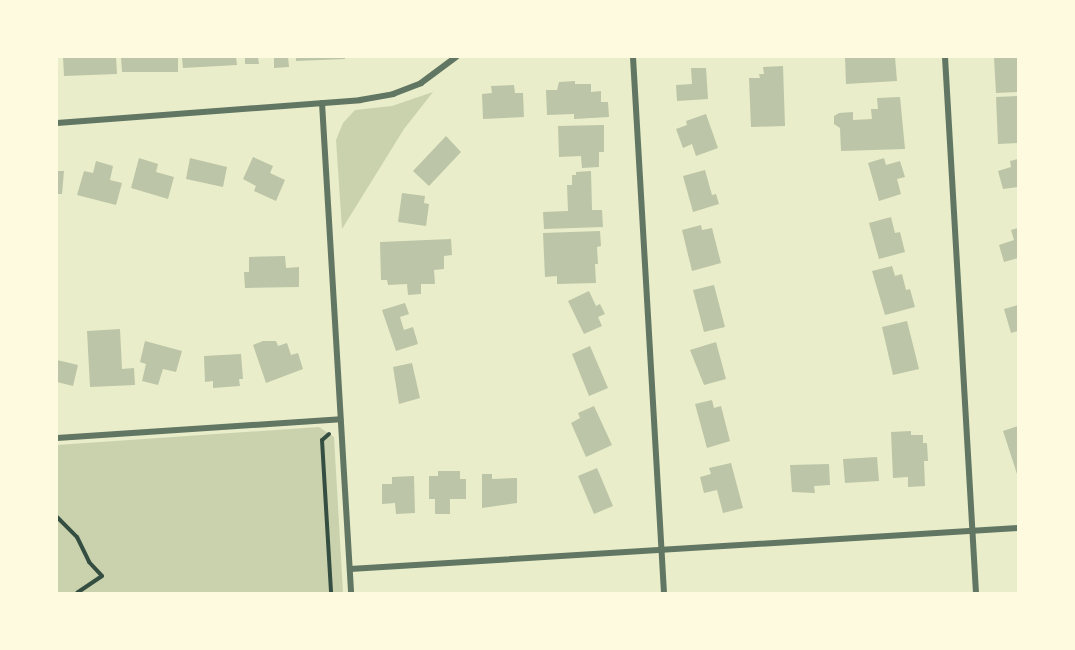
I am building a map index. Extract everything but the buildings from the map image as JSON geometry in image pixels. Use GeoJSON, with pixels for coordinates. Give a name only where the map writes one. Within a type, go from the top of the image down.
{"type":"FeatureCollection","features":[{"type":"Feature","properties":{"kind":"street"},"geometry":{"type":"LineString","coordinates":[[57,123],[322,103],[393,94],[421,83],[456,57]]}},
{"type":"Feature","properties":{"kind":"street"},"geometry":{"type":"LineString","coordinates":[[633,57],[664,593]]}},
{"type":"Feature","properties":{"kind":"street"},"geometry":{"type":"LineString","coordinates":[[945,57],[976,593]]}},
{"type":"Feature","properties":{"kind":"street"},"geometry":{"type":"LineString","coordinates":[[322,103],[351,593]]}},
{"type":"Feature","properties":{"kind":"street"},"geometry":{"type":"LineString","coordinates":[[57,438],[340,419]]}},
{"type":"Feature","properties":{"kind":"street"},"geometry":{"type":"LineString","coordinates":[[350,569],[1018,528]]}},
{"type":"Feature","properties":{"kind":"path"},"geometry":{"type":"LineString","coordinates":[[329,433],[322,440],[331,593]]}},
{"type":"Feature","properties":{"kind":"path"},"geometry":{"type":"LineString","coordinates":[[57,517],[77,537],[89,562],[102,576],[77,593]]}},
{"type":"Feature","properties":{"kind":"green space"},"geometry":{"type":"Polygon","coordinates":[[[433,92],[404,129],[342,229],[336,140],[343,123],[355,110],[392,106],[433,92]]]}},
{"type":"Feature","properties":{"kind":"green space"},"geometry":{"type":"Polygon","coordinates":[[[319,427],[334,437],[343,593],[57,593],[57,445],[319,427]]]}}]}
